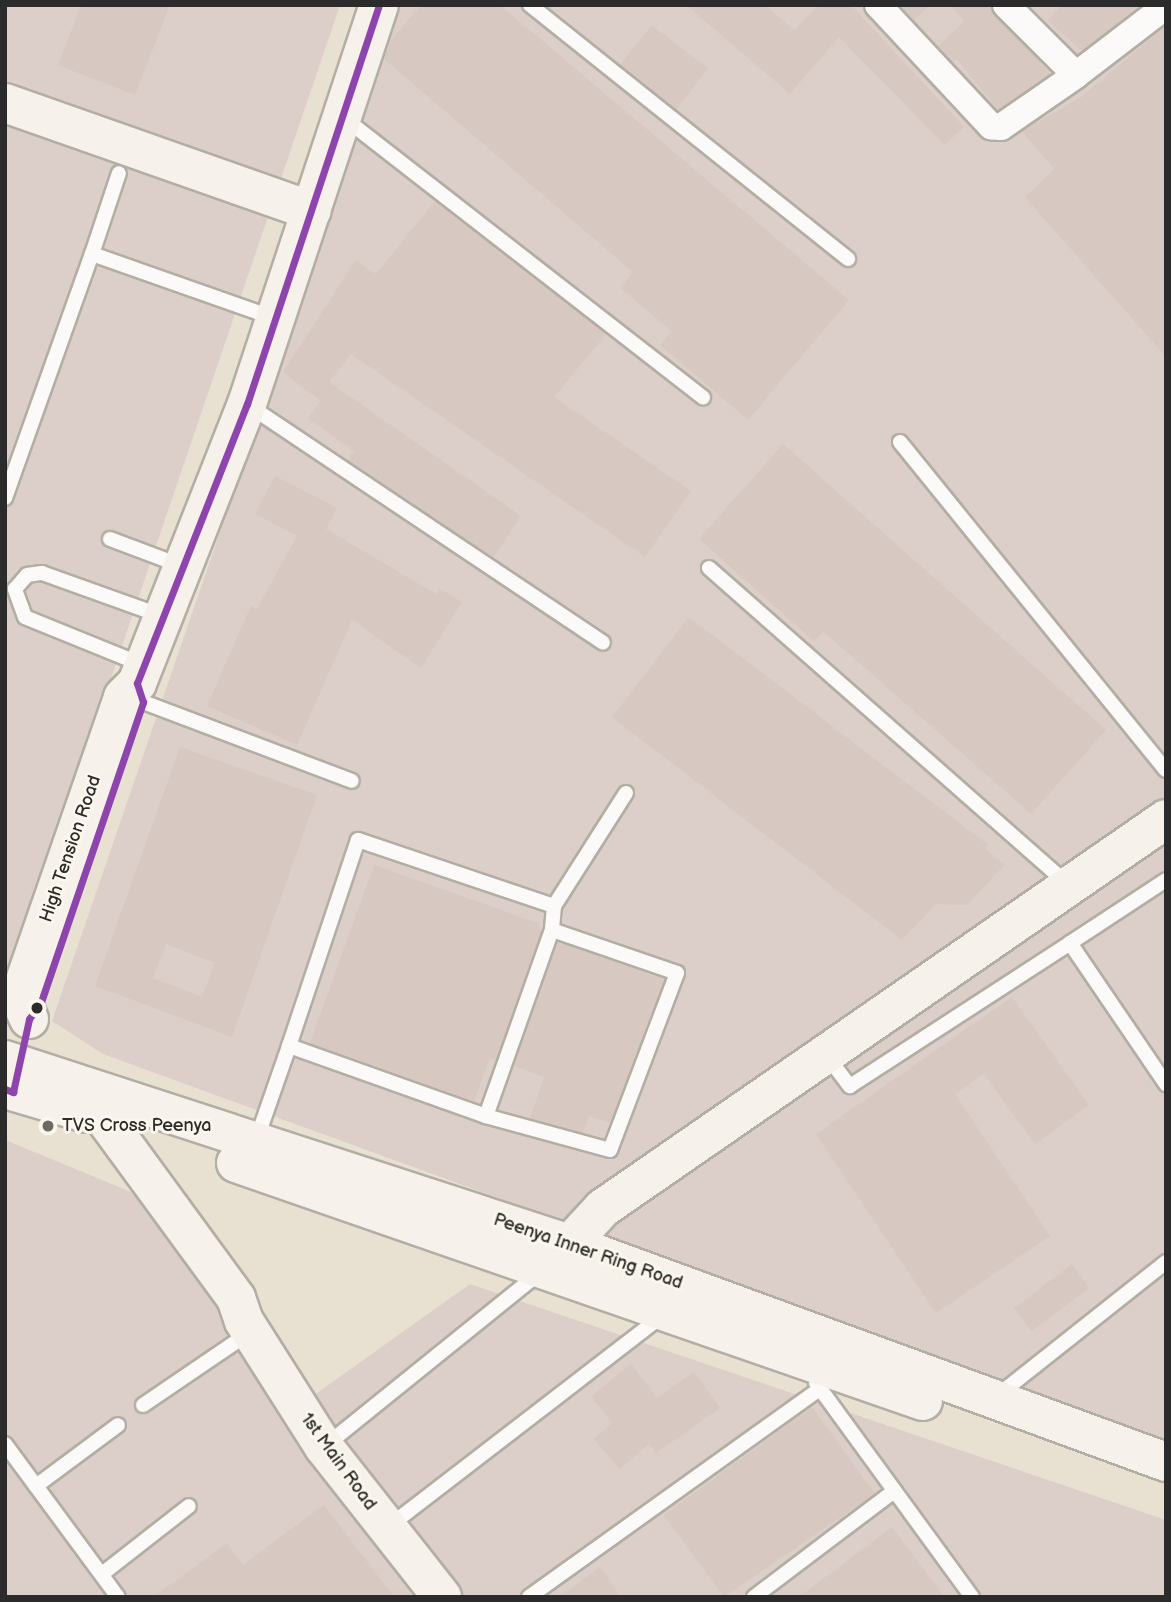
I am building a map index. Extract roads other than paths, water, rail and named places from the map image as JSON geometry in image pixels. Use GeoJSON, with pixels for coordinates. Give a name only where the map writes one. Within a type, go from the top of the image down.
{"type":"FeatureCollection","features":[{"type":"Feature","properties":{"kind":"main road","name":"High Tension Road"},"geometry":{"type":"LineString","coordinates":[[9,1083],[29,1019],[19,998],[123,697],[141,684],[163,616],[247,404],[379,5]]}},
{"type":"Feature","properties":{"kind":"main road"},"geometry":{"type":"LineString","coordinates":[[5,103],[312,211]]}},
{"type":"Feature","properties":{"kind":"main road"},"geometry":{"type":"LineString","coordinates":[[559,1256],[603,1208],[823,1051],[1166,819]]}},
{"type":"Feature","properties":{"kind":"main road","name":"Peenya Inner Ring Road"},"geometry":{"type":"LineString","coordinates":[[9,1083],[66,1093],[106,1106],[994,1399],[1166,1462]]}},
{"type":"Feature","properties":{"kind":"main road","name":"1st Main Road"},"geometry":{"type":"LineString","coordinates":[[66,1093],[221,1308],[247,1327]]}},
{"type":"Feature","properties":{"kind":"main road","name":"Peenya Inner Ring Road"},"geometry":{"type":"LineString","coordinates":[[106,1106],[255,1142],[559,1256]]}},
{"type":"Feature","properties":{"kind":"main road","name":"1st Main Road"},"geometry":{"type":"LineString","coordinates":[[106,1106],[236,1298],[247,1327],[324,1447],[442,1597]]}},
{"type":"Feature","properties":{"kind":"main road","name":"Peenya Inner Ring Road"},"geometry":{"type":"LineString","coordinates":[[598,1269],[668,1310],[1166,1488]]}},
{"type":"Feature","properties":{"kind":"street"},"geometry":{"type":"LineString","coordinates":[[878,5],[991,126],[1001,127],[1076,75],[1166,6]]}},
{"type":"Feature","properties":{"kind":"street"},"geometry":{"type":"LineString","coordinates":[[1006,5],[1076,75]]}},
{"type":"Feature","properties":{"kind":"lane"},"geometry":{"type":"LineString","coordinates":[[530,5],[848,258]]}},
{"type":"Feature","properties":{"kind":"lane"},"geometry":{"type":"LineString","coordinates":[[342,117],[702,397]]}},
{"type":"Feature","properties":{"kind":"lane"},"geometry":{"type":"LineString","coordinates":[[5,498],[119,173]]}},
{"type":"Feature","properties":{"kind":"lane"},"geometry":{"type":"LineString","coordinates":[[92,254],[275,319]]}},
{"type":"Feature","properties":{"kind":"lane"},"geometry":{"type":"LineString","coordinates":[[247,404],[603,643]]}},
{"type":"Feature","properties":{"kind":"lane"},"geometry":{"type":"LineString","coordinates":[[900,442],[1166,770]]}},
{"type":"Feature","properties":{"kind":"lane"},"geometry":{"type":"LineString","coordinates":[[110,539],[183,566]]}},
{"type":"Feature","properties":{"kind":"lane"},"geometry":{"type":"LineString","coordinates":[[709,568],[1069,885]]}},
{"type":"Feature","properties":{"kind":"lane"},"geometry":{"type":"LineString","coordinates":[[163,616],[42,573],[27,575],[15,589],[25,617],[141,684],[352,781]]}},
{"type":"Feature","properties":{"kind":"lane"},"geometry":{"type":"LineString","coordinates":[[486,1116],[552,930],[554,906],[626,793]]}},
{"type":"Feature","properties":{"kind":"lane"},"geometry":{"type":"LineString","coordinates":[[255,1142],[358,840],[554,906]]}},
{"type":"Feature","properties":{"kind":"lane"},"geometry":{"type":"LineString","coordinates":[[823,1051],[850,1086],[1166,880]]}},
{"type":"Feature","properties":{"kind":"lane"},"geometry":{"type":"LineString","coordinates":[[289,1046],[486,1116],[610,1150],[677,973],[552,930]]}},
{"type":"Feature","properties":{"kind":"lane"},"geometry":{"type":"LineString","coordinates":[[1070,943],[1166,1084]]}},
{"type":"Feature","properties":{"kind":"lane"},"geometry":{"type":"LineString","coordinates":[[324,1447],[559,1256]]}},
{"type":"Feature","properties":{"kind":"lane"},"geometry":{"type":"LineString","coordinates":[[994,1399],[1166,1262]]}},
{"type":"Feature","properties":{"kind":"lane"},"geometry":{"type":"LineString","coordinates":[[387,1527],[668,1310]]}},
{"type":"Feature","properties":{"kind":"lane"},"geometry":{"type":"LineString","coordinates":[[143,1405],[247,1327]]}},
{"type":"Feature","properties":{"kind":"lane"},"geometry":{"type":"LineString","coordinates":[[795,1356],[972,1597]]}},
{"type":"Feature","properties":{"kind":"lane"},"geometry":{"type":"LineString","coordinates":[[529,1597],[820,1389]]}},
{"type":"Feature","properties":{"kind":"lane"},"geometry":{"type":"LineString","coordinates":[[36,1486],[118,1425]]}},
{"type":"Feature","properties":{"kind":"lane"},"geometry":{"type":"LineString","coordinates":[[5,1444],[118,1597]]}},
{"type":"Feature","properties":{"kind":"lane"},"geometry":{"type":"LineString","coordinates":[[754,1597],[894,1491]]}},
{"type":"Feature","properties":{"kind":"lane"},"geometry":{"type":"LineString","coordinates":[[102,1574],[189,1506]]}},
{"type":"Feature","properties":{"kind":"place","name":"TVS Cross Peenya"},"geometry":{"type":"Point","coordinates":[48,1126]}}]}
